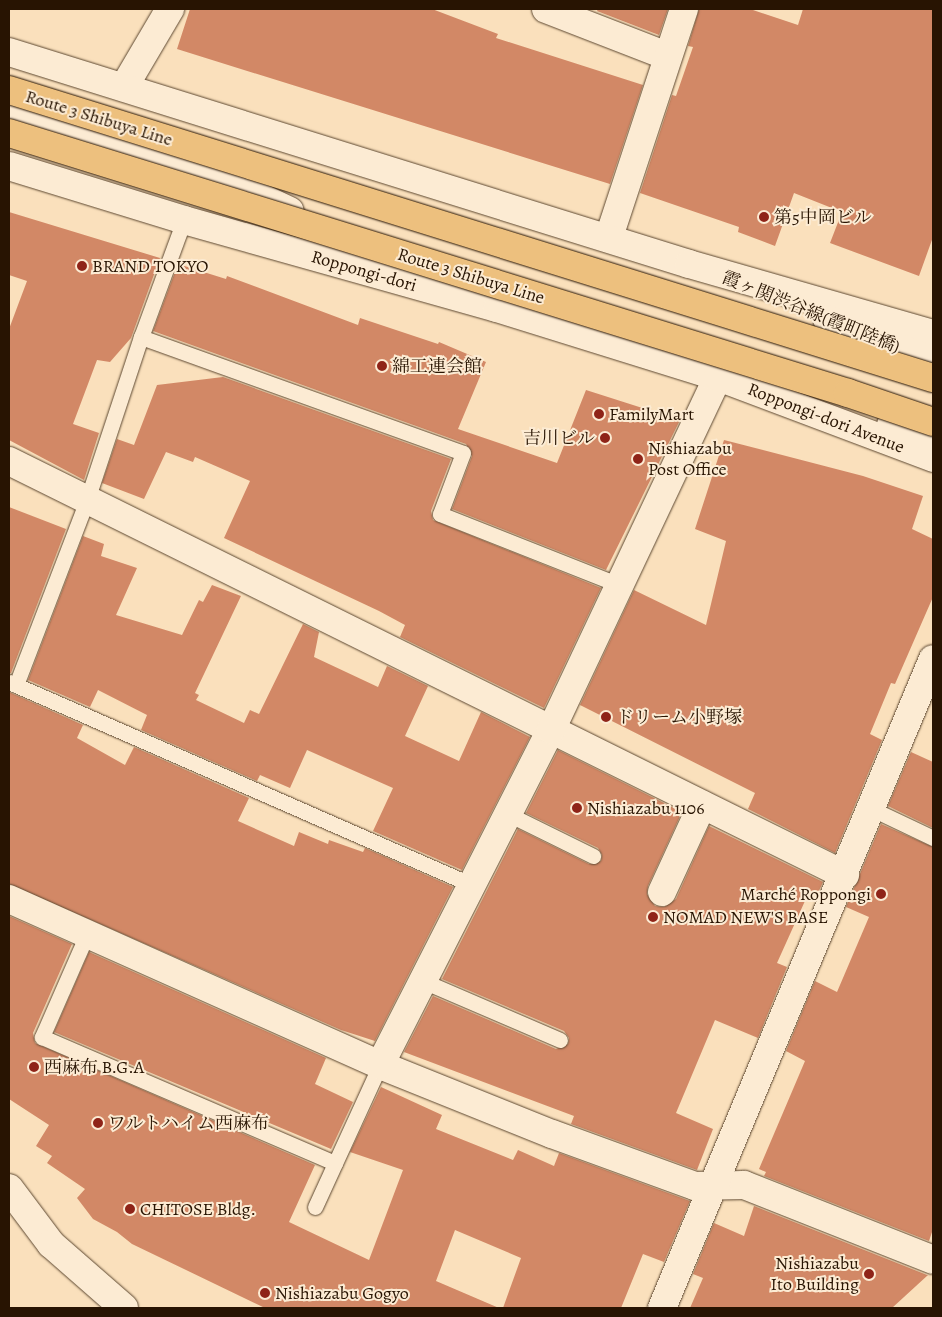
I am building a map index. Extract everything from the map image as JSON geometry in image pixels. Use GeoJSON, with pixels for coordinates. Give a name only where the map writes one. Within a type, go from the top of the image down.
{"type":"FeatureCollection","features":[{"type":"Feature","properties":{"kind":"highway","name":"Route 3 Shibuya Line"},"geometry":{"type":"LineString","coordinates":[[9,90],[933,378]]}},
{"type":"Feature","properties":{"kind":"highway","name":"Route 3 Shibuya Line"},"geometry":{"type":"LineString","coordinates":[[9,132],[848,393],[933,422]]}},
{"type":"Feature","properties":{"kind":"street"},"geometry":{"type":"LineString","coordinates":[[124,87],[170,9]]}},
{"type":"Feature","properties":{"kind":"street"},"geometry":{"type":"LineString","coordinates":[[546,9],[667,56]]}},
{"type":"Feature","properties":{"kind":"street"},"geometry":{"type":"LineString","coordinates":[[609,237],[684,9]]}},
{"type":"Feature","properties":{"kind":"street"},"geometry":{"type":"LineString","coordinates":[[9,52],[609,237],[689,264],[933,334]]}},
{"type":"Feature","properties":{"kind":"street"},"geometry":{"type":"LineString","coordinates":[[9,111],[201,169],[497,308]]}},
{"type":"Feature","properties":{"kind":"street","name":"Roppongi-dori"},"geometry":{"type":"LineString","coordinates":[[9,166],[184,220],[497,308],[718,378]]}},
{"type":"Feature","properties":{"kind":"street","name":"霞ヶ関渋谷線(霞町陸橋)"},"geometry":{"type":"LineString","coordinates":[[689,264],[933,361]]}},
{"type":"Feature","properties":{"kind":"street"},"geometry":{"type":"LineString","coordinates":[[380,1065],[551,730],[718,378],[933,437]]}},
{"type":"Feature","properties":{"kind":"street","name":"Roppongi-dori Avenue"},"geometry":{"type":"LineString","coordinates":[[718,378],[933,458]]}},
{"type":"Feature","properties":{"kind":"street"},"geometry":{"type":"LineString","coordinates":[[9,461],[844,875]]}},
{"type":"Feature","properties":{"kind":"street"},"geometry":{"type":"LineString","coordinates":[[662,1308],[715,1185],[933,659]]}},
{"type":"Feature","properties":{"kind":"street"},"geometry":{"type":"LineString","coordinates":[[662,892],[702,805]]}},
{"type":"Feature","properties":{"kind":"street"},"geometry":{"type":"LineString","coordinates":[[9,899],[88,932],[380,1065],[552,1134],[695,1186],[744,1185],[933,1260]]}},
{"type":"Feature","properties":{"kind":"street"},"geometry":{"type":"LineString","coordinates":[[9,1188],[51,1244],[124,1308]]}},
{"type":"Feature","properties":{"kind":"lane"},"geometry":{"type":"LineString","coordinates":[[184,220],[140,337],[87,500],[12,683],[472,885]]}},
{"type":"Feature","properties":{"kind":"lane"},"geometry":{"type":"LineString","coordinates":[[140,337],[463,453],[440,514],[619,585]]}},
{"type":"Feature","properties":{"kind":"lane"},"geometry":{"type":"LineString","coordinates":[[872,809],[933,838]]}},
{"type":"Feature","properties":{"kind":"lane"},"geometry":{"type":"LineString","coordinates":[[508,814],[593,856]]}},
{"type":"Feature","properties":{"kind":"lane"},"geometry":{"type":"LineString","coordinates":[[88,932],[42,1037],[335,1163]]}},
{"type":"Feature","properties":{"kind":"lane"},"geometry":{"type":"LineString","coordinates":[[423,981],[560,1040]]}},
{"type":"Feature","properties":{"kind":"lane"},"geometry":{"type":"LineString","coordinates":[[314,1208],[380,1065]]}},
{"type":"Feature","properties":{"kind":"building"},"geometry":{"type":"Polygon","coordinates":[[[190,9],[432,9],[498,34],[496,38],[643,85],[610,184],[177,49],[190,9]]]}},
{"type":"Feature","properties":{"kind":"building"},"geometry":{"type":"Polygon","coordinates":[[[598,9],[668,9],[659,35],[597,11],[598,9]]]}},
{"type":"Feature","properties":{"kind":"building"},"geometry":{"type":"Polygon","coordinates":[[[699,9],[750,9],[798,25],[803,9],[933,9],[933,237],[919,276],[830,243],[842,212],[794,193],[775,246],[738,232],[739,227],[640,193],[672,95],[676,96],[693,47],[688,46],[699,9]]]}},
{"type":"Feature","properties":{"kind":"building"},"geometry":{"type":"Polygon","coordinates":[[[9,212],[160,258],[131,338],[110,362],[97,360],[73,424],[99,433],[84,480],[9,440],[9,329],[27,281],[9,275],[9,212]]]}},
{"type":"Feature","properties":{"kind":"building"},"geometry":{"type":"Polygon","coordinates":[[[178,264],[226,279],[227,276],[358,325],[360,318],[438,344],[439,342],[486,362],[458,429],[557,463],[586,390],[680,420],[606,570],[452,509],[472,456],[466,444],[153,331],[178,264]]]}},
{"type":"Feature","properties":{"kind":"building"},"geometry":{"type":"Polygon","coordinates":[[[223,377],[451,459],[431,511],[433,520],[601,588],[544,708],[400,637],[405,625],[379,611],[224,538],[250,481],[195,457],[193,462],[166,452],[144,499],[102,483],[117,439],[134,445],[157,385],[223,377]]]}},
{"type":"Feature","properties":{"kind":"building"},"geometry":{"type":"Polygon","coordinates":[[[724,440],[863,476],[923,496],[912,529],[933,539],[933,597],[895,684],[891,683],[870,734],[882,740],[835,853],[748,809],[755,793],[580,705],[634,590],[706,625],[726,541],[695,529],[724,440]]]}},
{"type":"Feature","properties":{"kind":"building"},"geometry":{"type":"Polygon","coordinates":[[[9,507],[66,529],[11,673],[9,673],[9,507]]]}},
{"type":"Feature","properties":{"kind":"building"},"geometry":{"type":"Polygon","coordinates":[[[83,536],[104,544],[101,556],[137,568],[116,615],[182,635],[199,600],[203,602],[212,585],[241,596],[195,693],[199,695],[196,700],[244,723],[250,710],[259,714],[303,624],[319,632],[314,657],[378,687],[387,666],[428,686],[405,736],[459,761],[481,712],[530,737],[462,870],[373,831],[393,788],[307,750],[290,788],[260,775],[257,781],[141,730],[147,715],[98,690],[90,707],[28,680],[83,536]]]}},
{"type":"Feature","properties":{"kind":"building"},"geometry":{"type":"Polygon","coordinates":[[[9,692],[83,725],[77,738],[125,765],[134,747],[249,798],[238,821],[294,846],[299,832],[328,844],[329,840],[363,852],[365,848],[453,887],[375,1041],[341,1030],[9,884],[9,692]]]}},
{"type":"Feature","properties":{"kind":"building"},"geometry":{"type":"Polygon","coordinates":[[[558,750],[682,812],[648,886],[647,894],[655,906],[664,907],[676,899],[709,826],[823,882],[817,895],[809,892],[777,963],[787,967],[758,1038],[715,1020],[676,1113],[713,1129],[697,1170],[571,1124],[574,1116],[404,1052],[433,996],[556,1049],[568,1044],[569,1038],[564,1031],[442,979],[518,829],[589,864],[601,861],[602,855],[598,848],[526,813],[558,750]]]}},
{"type":"Feature","properties":{"kind":"building"},"geometry":{"type":"Polygon","coordinates":[[[911,752],[933,762],[933,828],[888,806],[911,752]]]}},
{"type":"Feature","properties":{"kind":"building"},"geometry":{"type":"Polygon","coordinates":[[[881,824],[933,847],[933,1229],[929,1241],[764,1176],[766,1172],[759,1169],[805,1061],[786,1051],[815,981],[837,992],[869,917],[846,907],[881,824]]]}},
{"type":"Feature","properties":{"kind":"building"},"geometry":{"type":"Polygon","coordinates":[[[9,916],[72,944],[33,1033],[35,1043],[315,1165],[289,1222],[369,1260],[403,1170],[350,1152],[381,1087],[442,1115],[436,1129],[513,1160],[518,1150],[554,1166],[559,1153],[690,1201],[664,1262],[643,1254],[621,1308],[503,1308],[521,1258],[455,1230],[436,1281],[499,1308],[265,1308],[132,1244],[117,1232],[93,1219],[77,1198],[85,1189],[47,1163],[52,1156],[36,1146],[49,1125],[9,1099],[9,916]]]}},
{"type":"Feature","properties":{"kind":"building"},"geometry":{"type":"Polygon","coordinates":[[[89,952],[326,1058],[315,1084],[353,1102],[331,1149],[54,1032],[89,952]]]}},
{"type":"Feature","properties":{"kind":"building"},"geometry":{"type":"Polygon","coordinates":[[[754,1206],[928,1275],[892,1308],[690,1308],[703,1278],[693,1274],[714,1223],[744,1236],[754,1206]]]}},
{"type":"Feature","properties":{"kind":"place","name":"第5中岡ビル"},"geometry":{"type":"Point","coordinates":[764,217]}},
{"type":"Feature","properties":{"kind":"place","name":"BRAND TOKYO"},"geometry":{"type":"Point","coordinates":[82,266]}},
{"type":"Feature","properties":{"kind":"place","name":"綿工連会館"},"geometry":{"type":"Point","coordinates":[382,366]}},
{"type":"Feature","properties":{"kind":"place","name":"FamilyMart"},"geometry":{"type":"Point","coordinates":[599,414]}},
{"type":"Feature","properties":{"kind":"place","name":"吉川ビル"},"geometry":{"type":"Point","coordinates":[605,438]}},
{"type":"Feature","properties":{"kind":"place","name":"Nishiazabu Post Office"},"geometry":{"type":"Point","coordinates":[638,459]}},
{"type":"Feature","properties":{"kind":"place","name":"ドリーム小野塚"},"geometry":{"type":"Point","coordinates":[606,717]}},
{"type":"Feature","properties":{"kind":"place","name":"Nishiazabu 1106"},"geometry":{"type":"Point","coordinates":[577,808]}},
{"type":"Feature","properties":{"kind":"place","name":"Marché Roppongi"},"geometry":{"type":"Point","coordinates":[881,894]}},
{"type":"Feature","properties":{"kind":"place","name":"NOMAD NEW'S BASE"},"geometry":{"type":"Point","coordinates":[653,917]}},
{"type":"Feature","properties":{"kind":"place","name":"西麻布 B.G.A"},"geometry":{"type":"Point","coordinates":[34,1067]}},
{"type":"Feature","properties":{"kind":"place","name":"ワルトハイム西麻布"},"geometry":{"type":"Point","coordinates":[98,1123]}},
{"type":"Feature","properties":{"kind":"place","name":"CHITOSE Bldg."},"geometry":{"type":"Point","coordinates":[130,1209]}},
{"type":"Feature","properties":{"kind":"place","name":"Nishiazabu Ito Building"},"geometry":{"type":"Point","coordinates":[869,1274]}},
{"type":"Feature","properties":{"kind":"place","name":"Nishiazabu Gogyo"},"geometry":{"type":"Point","coordinates":[265,1293]}}]}
